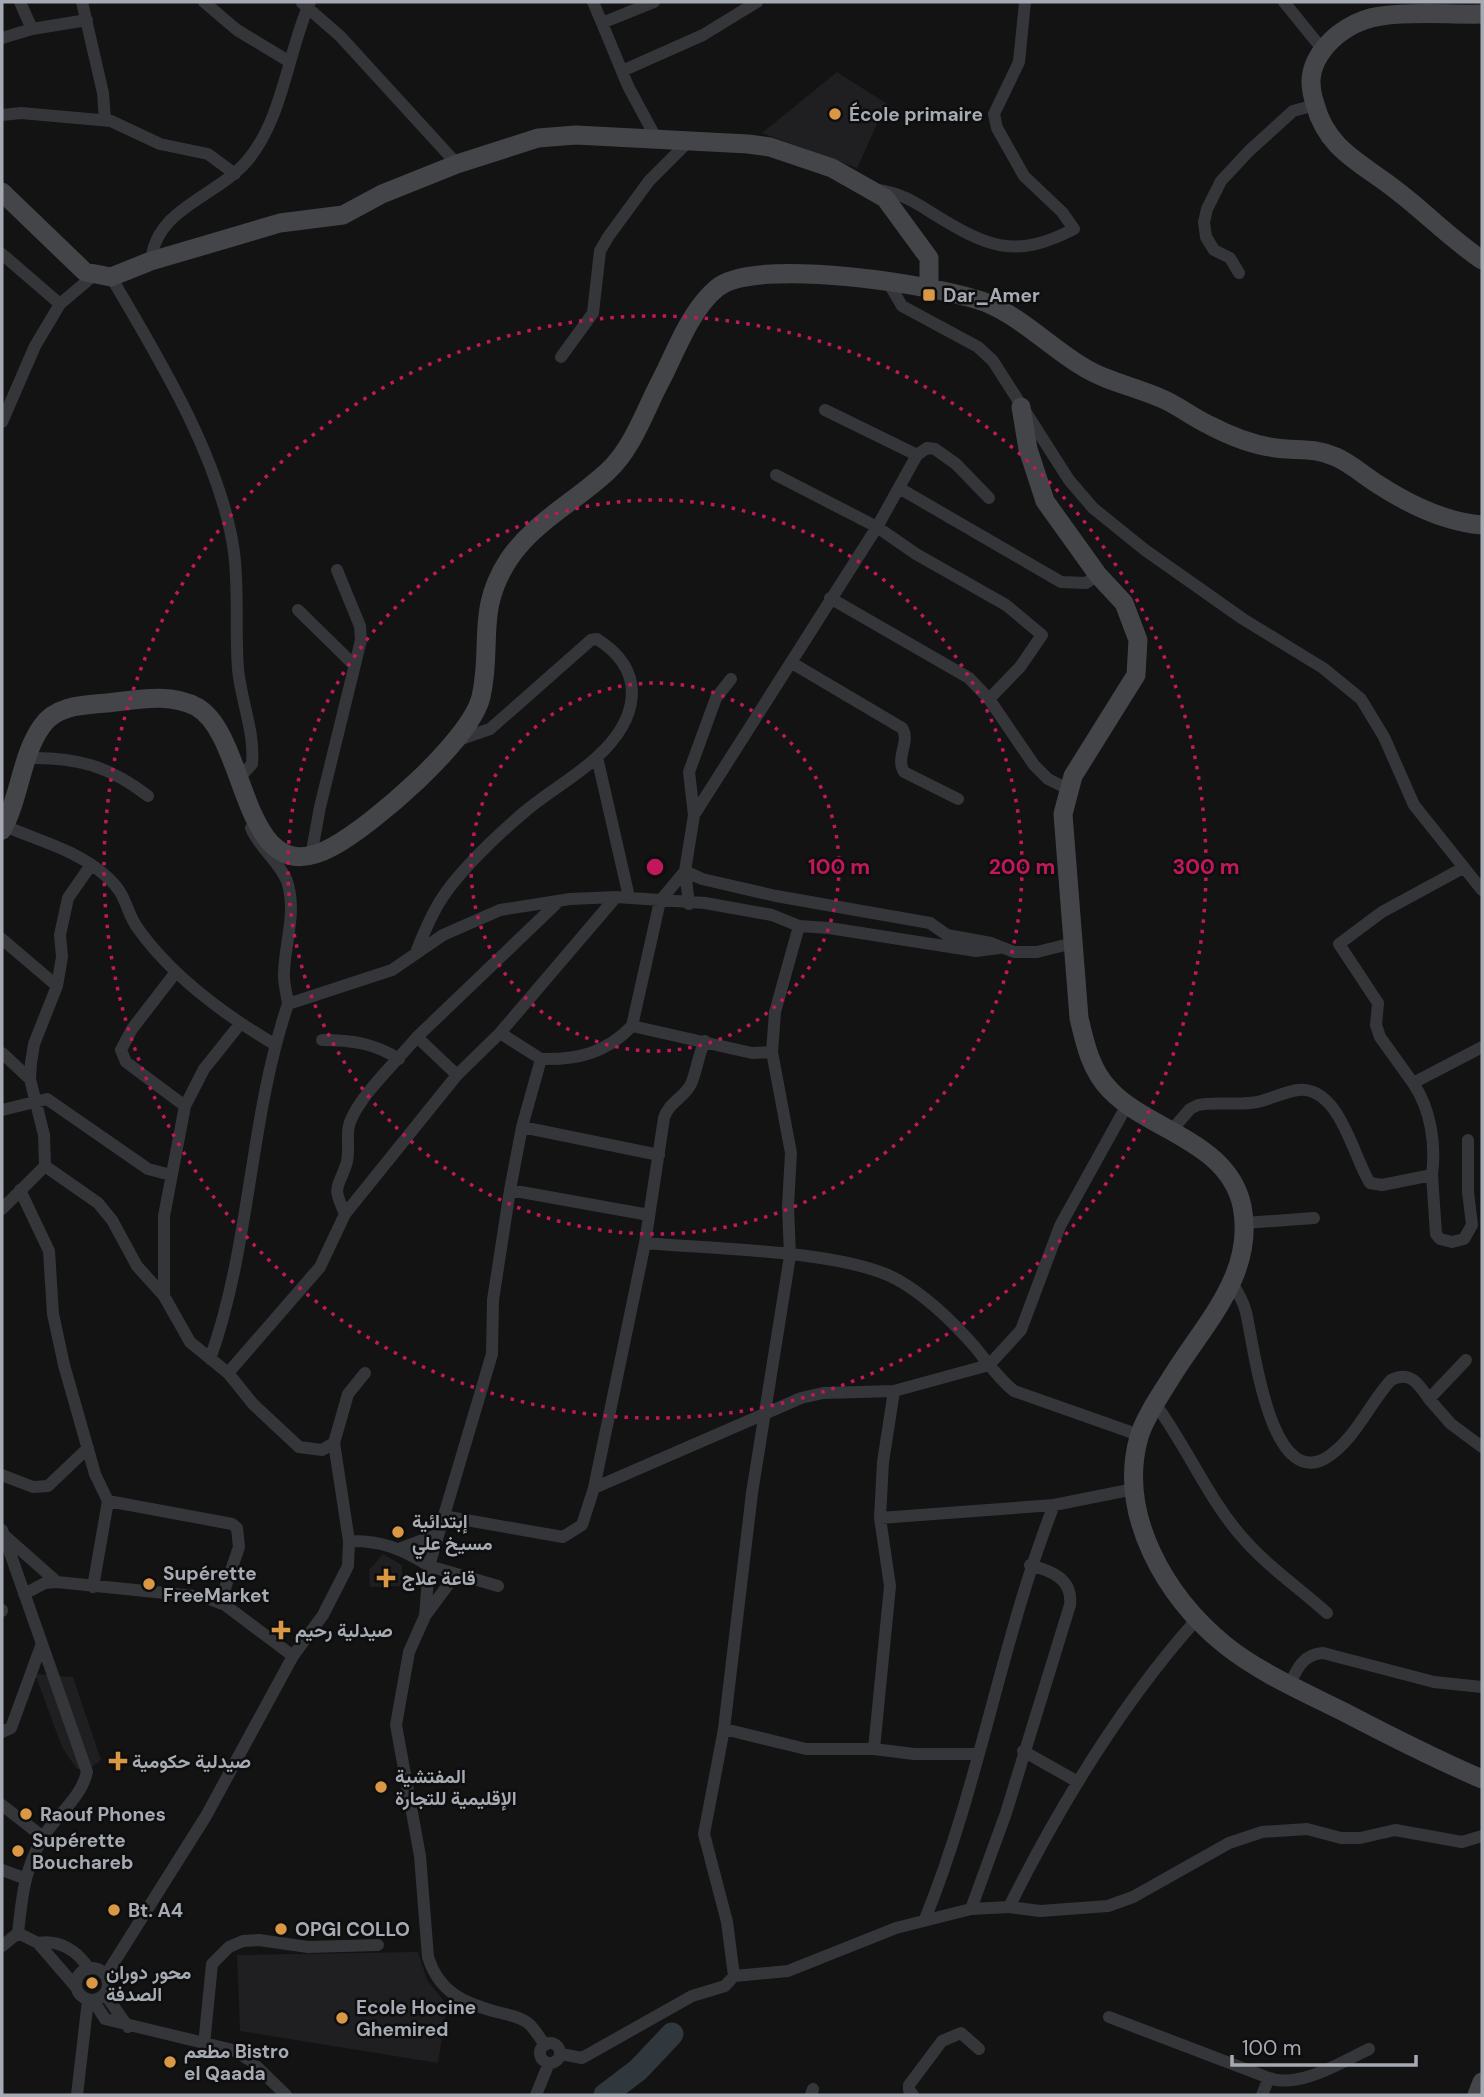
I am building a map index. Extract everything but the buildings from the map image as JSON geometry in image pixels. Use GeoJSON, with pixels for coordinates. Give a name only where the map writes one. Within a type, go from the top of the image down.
{"type":"FeatureCollection","features":[{"type":"Feature","properties":{"kind":"street"},"geometry":{"type":"LineString","coordinates":[[20,2],[32,29]]}},
{"type":"Feature","properties":{"kind":"street"},"geometry":{"type":"LineString","coordinates":[[82,2],[105,120]]}},
{"type":"Feature","properties":{"kind":"street"},"geometry":{"type":"LineString","coordinates":[[204,2],[230,25],[290,62]]}},
{"type":"Feature","properties":{"kind":"street"},"geometry":{"type":"LineString","coordinates":[[593,2],[622,72],[656,138]]}},
{"type":"Feature","properties":{"kind":"street"},"geometry":{"type":"LineString","coordinates":[[602,23],[654,2]]}},
{"type":"Feature","properties":{"kind":"street"},"geometry":{"type":"LineString","coordinates":[[622,72],[703,35],[757,2]]}},
{"type":"Feature","properties":{"kind":"street"},"geometry":{"type":"LineString","coordinates":[[870,189],[910,199],[973,236],[1003,247],[1026,248],[1074,229],[1062,212],[1024,176],[995,121],[994,114],[998,103],[1019,62],[1025,2]]}},
{"type":"Feature","properties":{"kind":"street"},"geometry":{"type":"LineString","coordinates":[[1284,2],[1323,50]]}},
{"type":"Feature","properties":{"kind":"street"},"geometry":{"type":"LineString","coordinates":[[151,261],[153,242],[160,230],[187,207],[235,174],[250,158],[265,130],[290,62],[306,4],[340,36],[457,164]]}},
{"type":"Feature","properties":{"kind":"street"},"geometry":{"type":"LineString","coordinates":[[1482,14],[1379,16],[1350,26],[1323,50],[1315,62],[1309,84],[1320,124],[1342,151],[1398,190],[1451,239],[1482,260]]}},
{"type":"Feature","properties":{"kind":"street"},"geometry":{"type":"LineString","coordinates":[[2,38],[32,29],[87,20]]}},
{"type":"Feature","properties":{"kind":"street"},"geometry":{"type":"LineString","coordinates":[[1239,273],[1230,258],[1214,250],[1206,237],[1204,222],[1207,209],[1221,181],[1249,150],[1293,111],[1315,105]]}},
{"type":"Feature","properties":{"kind":"street"},"geometry":{"type":"LineString","coordinates":[[2,115],[21,113],[105,120],[160,145],[208,154],[235,174]]}},
{"type":"Feature","properties":{"kind":"street"},"geometry":{"type":"LineString","coordinates":[[2,422],[35,346],[60,304],[102,276],[280,223],[342,215],[382,194],[457,164],[538,138],[576,135],[656,138],[769,147],[832,168],[891,204],[929,258],[929,288]]}},
{"type":"Feature","properties":{"kind":"street"},"geometry":{"type":"LineString","coordinates":[[561,357],[593,313],[600,251],[608,237],[649,181],[689,141]]}},
{"type":"Feature","properties":{"kind":"street"},"geometry":{"type":"LineString","coordinates":[[2,192],[85,272],[102,276],[184,408],[219,493],[234,552],[239,671],[253,755],[252,764],[240,777]]}},
{"type":"Feature","properties":{"kind":"street"},"geometry":{"type":"LineString","coordinates":[[2,254],[41,291],[60,304]]}},
{"type":"Feature","properties":{"kind":"street"},"geometry":{"type":"LineString","coordinates":[[248,810],[277,848],[290,854],[311,856],[325,851],[359,829],[430,768],[455,741],[480,701],[486,623],[496,580],[530,534],[612,468],[621,457],[709,297],[730,280],[748,276],[807,275],[888,282],[962,294],[993,306],[1029,326],[1083,367],[1169,401],[1210,426],[1258,444],[1284,449],[1311,448],[1330,454],[1441,517],[1482,525]]}},
{"type":"Feature","properties":{"kind":"street"},"geometry":{"type":"LineString","coordinates":[[888,282],[902,306],[978,347],[1007,379],[1021,407],[1069,480],[1093,508],[1145,550],[1243,619],[1324,668],[1361,699],[1384,737],[1414,805],[1482,890]]}},
{"type":"Feature","properties":{"kind":"street"},"geometry":{"type":"LineString","coordinates":[[1021,407],[1023,429],[1045,501],[1098,575],[1124,603],[1132,618],[1138,640],[1136,675],[1073,776],[1063,814],[1079,1018],[1086,1045],[1100,1079],[1127,1105],[1202,1149],[1229,1179],[1241,1203],[1244,1223],[1242,1248],[1232,1283],[1139,1435],[1134,1489],[1142,1530],[1167,1581],[1197,1619],[1226,1645],[1290,1684],[1427,1756],[1482,1779]]}},
{"type":"Feature","properties":{"kind":"street"},"geometry":{"type":"LineString","coordinates":[[825,410],[916,455]]}},
{"type":"Feature","properties":{"kind":"street"},"geometry":{"type":"LineString","coordinates":[[694,815],[877,527],[916,455],[927,448],[940,452],[989,498]]}},
{"type":"Feature","properties":{"kind":"street"},"geometry":{"type":"LineString","coordinates":[[776,475],[877,527],[916,554],[1006,605],[1042,635],[1020,667],[989,699]]}},
{"type":"Feature","properties":{"kind":"street"},"geometry":{"type":"LineString","coordinates":[[900,488],[1061,582],[1086,583],[1098,575]]}},
{"type":"Feature","properties":{"kind":"street"},"geometry":{"type":"LineString","coordinates":[[311,856],[361,633],[337,570]]}},
{"type":"Feature","properties":{"kind":"street"},"geometry":{"type":"LineString","coordinates":[[830,598],[957,670],[989,699],[1034,765],[1048,779],[1068,789]]}},
{"type":"Feature","properties":{"kind":"street"},"geometry":{"type":"LineString","coordinates":[[298,610],[354,665]]}},
{"type":"Feature","properties":{"kind":"street"},"geometry":{"type":"LineString","coordinates":[[417,950],[436,903],[482,852],[527,810],[597,757],[624,719],[633,698],[634,681],[614,651],[597,639],[587,642],[490,729],[455,741]]}},
{"type":"Feature","properties":{"kind":"street"},"geometry":{"type":"LineString","coordinates":[[792,663],[902,728],[906,736],[900,757],[904,772],[958,799]]}},
{"type":"Feature","properties":{"kind":"street"},"geometry":{"type":"LineString","coordinates":[[689,904],[685,871],[694,815],[689,772],[716,698],[731,679]]}},
{"type":"Feature","properties":{"kind":"street"},"geometry":{"type":"LineString","coordinates":[[210,1359],[223,1322],[232,1283],[274,1044],[288,1004],[284,973],[291,922],[290,897],[280,868],[254,836],[240,777],[219,730],[208,716],[195,706],[145,697],[74,707],[53,713],[39,729],[3,828],[57,846],[91,865],[124,893],[136,927],[176,972],[240,1024],[274,1044]]}},
{"type":"Feature","properties":{"kind":"street"},"geometry":{"type":"LineString","coordinates":[[597,757],[622,897]]}},
{"type":"Feature","properties":{"kind":"street"},"geometry":{"type":"LineString","coordinates":[[28,758],[77,760],[96,765],[148,796]]}},
{"type":"Feature","properties":{"kind":"street"},"geometry":{"type":"LineString","coordinates":[[2,1209],[45,1166],[44,1135],[30,1079],[34,1044],[57,986],[62,957],[61,935],[68,898],[91,865]]}},
{"type":"Feature","properties":{"kind":"street"},"geometry":{"type":"LineString","coordinates":[[1463,868],[1382,912],[1339,944],[1378,1003],[1376,1025],[1380,1037],[1413,1083],[1428,1117],[1434,1148],[1432,1175],[1436,1234],[1444,1241],[1464,1239],[1472,1226],[1468,1192],[1468,1140]]}},
{"type":"Feature","properties":{"kind":"street"},"geometry":{"type":"LineString","coordinates":[[685,871],[702,879],[776,896],[930,923],[947,935],[991,943],[1013,952],[1037,952],[1073,943]]}},
{"type":"Feature","properties":{"kind":"street"},"geometry":{"type":"LineString","coordinates":[[500,1033],[541,1059],[584,1057],[619,1040],[632,1026],[652,926],[660,901],[685,871]]}},
{"type":"Feature","properties":{"kind":"street"},"geometry":{"type":"LineString","coordinates":[[772,915],[776,896]]}},
{"type":"Feature","properties":{"kind":"street"},"geometry":{"type":"LineString","coordinates":[[228,1373],[320,1267],[345,1214],[457,1075],[500,1033],[622,897]]}},
{"type":"Feature","properties":{"kind":"street"},"geometry":{"type":"LineString","coordinates":[[288,1004],[392,970],[417,950],[464,924],[500,910],[622,897],[689,904],[705,903],[772,915],[799,926],[829,928],[976,951],[999,948]]}},
{"type":"Feature","properties":{"kind":"street"},"geometry":{"type":"LineString","coordinates":[[345,1214],[336,1192],[337,1180],[346,1164],[349,1123],[417,1037],[558,903]]}},
{"type":"Feature","properties":{"kind":"street"},"geometry":{"type":"LineString","coordinates":[[734,1976],[727,1922],[704,1834],[723,1729],[764,1416],[790,1256],[788,1206],[791,1153],[772,1052],[775,1012],[799,926]]}},
{"type":"Feature","properties":{"kind":"street"},"geometry":{"type":"LineString","coordinates":[[2,939],[57,986]]}},
{"type":"Feature","properties":{"kind":"street"},"geometry":{"type":"LineString","coordinates":[[176,972],[132,1029],[121,1050],[126,1062],[185,1106]]}},
{"type":"Feature","properties":{"kind":"street"},"geometry":{"type":"LineString","coordinates":[[164,1296],[164,1216],[185,1106],[204,1069],[240,1024]]}},
{"type":"Feature","properties":{"kind":"street"},"geometry":{"type":"LineString","coordinates":[[632,1026],[752,1053],[772,1052]]}},
{"type":"Feature","properties":{"kind":"street"},"geometry":{"type":"LineString","coordinates":[[417,1037],[457,1075]]}},
{"type":"Feature","properties":{"kind":"street"},"geometry":{"type":"LineString","coordinates":[[322,1040],[356,1040],[384,1050],[399,1059]]}},
{"type":"Feature","properties":{"kind":"street"},"geometry":{"type":"LineString","coordinates":[[443,1516],[564,1536],[582,1525],[594,1488],[645,1243],[668,1107],[689,1087],[705,1041]]}},
{"type":"Feature","properties":{"kind":"street"},"geometry":{"type":"LineString","coordinates":[[1413,1083],[1482,1047]]}},
{"type":"Feature","properties":{"kind":"street"},"geometry":{"type":"LineString","coordinates":[[2,1053],[30,1079]]}},
{"type":"Feature","properties":{"kind":"street"},"geometry":{"type":"LineString","coordinates":[[541,1059],[522,1126],[510,1190],[493,1300],[492,1354],[429,1566],[425,1616],[402,1677],[396,1725],[420,1856],[428,1957],[433,1972],[453,1996],[472,2005],[517,2017],[534,2029],[545,2045]]}},
{"type":"Feature","properties":{"kind":"street"},"geometry":{"type":"LineString","coordinates":[[1172,1130],[1182,1117],[1198,1105],[1253,1103],[1300,1090],[1322,1097],[1337,1115],[1370,1183],[1381,1185],[1432,1175]]}},
{"type":"Feature","properties":{"kind":"street"},"geometry":{"type":"LineString","coordinates":[[2,1110],[47,1099],[148,1169],[171,1175]]}},
{"type":"Feature","properties":{"kind":"street"},"geometry":{"type":"LineString","coordinates":[[594,1488],[801,1398],[823,1393],[894,1391],[989,1365],[1021,1330],[1060,1226],[1127,1105]]}},
{"type":"Feature","properties":{"kind":"street"},"geometry":{"type":"LineString","coordinates":[[522,1126],[659,1155]]}},
{"type":"Feature","properties":{"kind":"street"},"geometry":{"type":"LineString","coordinates":[[45,1166],[98,1203],[112,1220],[137,1266],[164,1296],[190,1342],[228,1373],[253,1404],[299,1447],[322,1450],[334,1443]]}},
{"type":"Feature","properties":{"kind":"street"},"geometry":{"type":"LineString","coordinates":[[20,1189],[49,1251],[53,1314],[88,1448],[108,1501],[93,1587]]}},
{"type":"Feature","properties":{"kind":"street"},"geometry":{"type":"LineString","coordinates":[[510,1190],[649,1215]]}},
{"type":"Feature","properties":{"kind":"street"},"geometry":{"type":"LineString","coordinates":[[1244,1223],[1314,1218]]}},
{"type":"Feature","properties":{"kind":"street"},"geometry":{"type":"LineString","coordinates":[[645,1243],[823,1258],[899,1280],[953,1324],[998,1378],[1014,1391],[1139,1435]]}},
{"type":"Feature","properties":{"kind":"street"},"geometry":{"type":"LineString","coordinates":[[1232,1283],[1245,1309],[1255,1369],[1269,1416],[1285,1444],[1301,1460],[1316,1462],[1340,1447],[1382,1390],[1398,1377],[1410,1377],[1451,1424],[1482,1447]]}},
{"type":"Feature","properties":{"kind":"street"},"geometry":{"type":"LineString","coordinates":[[1429,1399],[1466,1360]]}},
{"type":"Feature","properties":{"kind":"street"},"geometry":{"type":"LineString","coordinates":[[90,2000],[105,1994],[108,1987],[106,1975],[206,1816],[293,1656],[323,1615],[348,1566],[349,1541],[334,1443],[348,1394],[365,1373]]}},
{"type":"Feature","properties":{"kind":"street"},"geometry":{"type":"LineString","coordinates":[[874,1749],[890,1586],[880,1518],[883,1462],[894,1391]]}},
{"type":"Feature","properties":{"kind":"street"},"geometry":{"type":"LineString","coordinates":[[1156,1405],[1210,1493],[1242,1536],[1327,1613]]}},
{"type":"Feature","properties":{"kind":"street"},"geometry":{"type":"LineString","coordinates":[[2,1475],[33,1487],[48,1486],[88,1448]]}},
{"type":"Feature","properties":{"kind":"street"},"geometry":{"type":"LineString","coordinates":[[880,1518],[1054,1505],[1134,1489]]}},
{"type":"Feature","properties":{"kind":"street"},"geometry":{"type":"LineString","coordinates":[[108,1501],[232,1524],[237,1528],[239,1547],[220,1603]]}},
{"type":"Feature","properties":{"kind":"street"},"geometry":{"type":"LineString","coordinates":[[925,1919],[956,1841],[997,1677],[1030,1565],[1054,1505]]}},
{"type":"Feature","properties":{"kind":"street"},"geometry":{"type":"LineString","coordinates":[[2,1532],[57,1582]]}},
{"type":"Feature","properties":{"kind":"street"},"geometry":{"type":"LineString","coordinates":[[2,1532],[86,1772],[78,1792],[43,1837],[24,1878],[18,1933],[2,1947]]}},
{"type":"Feature","properties":{"kind":"street"},"geometry":{"type":"LineString","coordinates":[[401,1548],[438,1534]]}},
{"type":"Feature","properties":{"kind":"street"},"geometry":{"type":"LineString","coordinates":[[349,1541],[401,1548],[429,1566],[498,1586]]}},
{"type":"Feature","properties":{"kind":"street"},"geometry":{"type":"LineString","coordinates":[[971,1909],[1006,1813],[1071,1594],[1058,1575],[1030,1565]]}},
{"type":"Feature","properties":{"kind":"street"},"geometry":{"type":"LineString","coordinates":[[425,1616],[457,1574]]}},
{"type":"Feature","properties":{"kind":"street"},"geometry":{"type":"LineString","coordinates":[[24,1594],[45,1583],[57,1582],[204,1597],[220,1603],[293,1656]]}},
{"type":"Feature","properties":{"kind":"street"},"geometry":{"type":"LineString","coordinates":[[1009,1907],[1078,1782],[1168,1652],[1197,1619]]}},
{"type":"Feature","properties":{"kind":"street"},"geometry":{"type":"LineString","coordinates":[[2,1732],[11,1728],[41,1646]]}},
{"type":"Feature","properties":{"kind":"street"},"geometry":{"type":"LineString","coordinates":[[1290,1684],[1302,1662],[1310,1655],[1323,1653],[1434,1682],[1482,1687]]}},
{"type":"Feature","properties":{"kind":"street"},"geometry":{"type":"LineString","coordinates":[[723,1729],[806,1749],[874,1749],[914,1754],[979,1755]]}},
{"type":"Feature","properties":{"kind":"street"},"geometry":{"type":"LineString","coordinates":[[1023,1751],[1078,1782]]}},
{"type":"Feature","properties":{"kind":"street"},"geometry":{"type":"LineString","coordinates":[[2,1805],[43,1837]]}},
{"type":"Feature","properties":{"kind":"street"},"geometry":{"type":"LineString","coordinates":[[545,2045],[554,2043],[561,2054],[582,2058],[692,1996],[725,1986],[734,1976],[788,1970],[925,1919],[971,1909],[1009,1907],[1040,1911],[1108,1906],[1133,1897],[1229,1843],[1285,1828],[1307,1829],[1341,1838],[1360,1838],[1395,1830],[1462,1842],[1482,1836]]}},
{"type":"Feature","properties":{"kind":"street"},"geometry":{"type":"LineString","coordinates":[[2,1870],[24,1878]]}},
{"type":"Feature","properties":{"kind":"street"},"geometry":{"type":"LineString","coordinates":[[18,1933],[38,1943],[105,2019],[128,2027],[233,2050],[251,2061],[286,2095]]}},
{"type":"Feature","properties":{"kind":"street"},"geometry":{"type":"LineString","coordinates":[[38,1943],[51,1940],[66,1947],[81,1957],[89,1969],[106,1975]]}},
{"type":"Feature","properties":{"kind":"street"},"geometry":{"type":"LineString","coordinates":[[204,2045],[212,1964],[229,1947],[243,1941],[259,1940],[308,1947],[378,1945]]}},
{"type":"Feature","properties":{"kind":"street"},"geometry":{"type":"LineString","coordinates":[[76,1987],[80,1974],[89,1969]]}},
{"type":"Feature","properties":{"kind":"street"},"geometry":{"type":"LineString","coordinates":[[105,1994],[128,2027]]}},
{"type":"Feature","properties":{"kind":"street"},"geometry":{"type":"LineString","coordinates":[[77,2095],[90,2000]]}},
{"type":"Feature","properties":{"kind":"street"},"geometry":{"type":"LineString","coordinates":[[1109,2017],[1269,2078],[1287,2081],[1334,2066],[1369,2049]]}},
{"type":"Feature","properties":{"kind":"street"},"geometry":{"type":"LineString","coordinates":[[913,2095],[909,2085],[942,2041],[961,2033],[979,2049]]}},
{"type":"Feature","properties":{"kind":"street"},"geometry":{"type":"LineString","coordinates":[[545,2045],[540,2056],[549,2063]]}},
{"type":"Feature","properties":{"kind":"street"},"geometry":{"type":"LineString","coordinates":[[536,2095],[549,2063],[558,2060],[561,2054]]}},
{"type":"Feature","properties":{"kind":"street"},"geometry":{"type":"LineString","coordinates":[[1262,2095],[1269,2078]]}},
{"type":"Feature","properties":{"kind":"street"},"geometry":{"type":"LineString","coordinates":[[1477,2095],[1482,2082]]}},
{"type":"Feature","properties":{"kind":"shaded area","name":"École primaire"},"geometry":{"type":"Polygon","coordinates":[[[837,72],[889,105],[878,122],[857,168],[762,133],[837,72]]]}},
{"type":"Feature","properties":{"kind":"shaded area","name":"قاعة علاج"},"geometry":{"type":"Polygon","coordinates":[[[383,1554],[402,1565],[402,1586],[370,1587],[369,1570],[383,1554]]]}},
{"type":"Feature","properties":{"kind":"shaded area"},"geometry":{"type":"Polygon","coordinates":[[[35,1674],[73,1677],[101,1760],[86,1771],[76,1768],[62,1747],[35,1674]]]}},
{"type":"Feature","properties":{"kind":"shaded area","name":"Ecole Hocine Ghemired"},"geometry":{"type":"Polygon","coordinates":[[[418,1952],[427,1980],[447,2005],[438,2063],[240,2031],[237,1955],[418,1952]]]}},
{"type":"Feature","properties":{"kind":"waterway"},"geometry":{"type":"LineString","coordinates":[[605,2095],[638,2070],[672,2034]]}},
{"type":"Feature","properties":{"kind":"place","name":"École primaire"},"geometry":{"type":"Point","coordinates":[835,114]}},
{"type":"Feature","properties":{"kind":"place","name":"Dar_Amer"},"geometry":{"type":"Point","coordinates":[929,295]}},
{"type":"Feature","properties":{"kind":"place","name":"إبتدائية مسيخ علي"},"geometry":{"type":"Point","coordinates":[398,1532]}},
{"type":"Feature","properties":{"kind":"place","name":"قاعة علاج"},"geometry":{"type":"Point","coordinates":[386,1578]}},
{"type":"Feature","properties":{"kind":"place","name":"Supérette FreeMarket"},"geometry":{"type":"Point","coordinates":[149,1584]}},
{"type":"Feature","properties":{"kind":"place","name":"صيدلية رحيم"},"geometry":{"type":"Point","coordinates":[281,1630]}},
{"type":"Feature","properties":{"kind":"place","name":"صيدلية حكومية"},"geometry":{"type":"Point","coordinates":[118,1761]}},
{"type":"Feature","properties":{"kind":"place","name":"المفتشية الإقليمية للتجارة"},"geometry":{"type":"Point","coordinates":[381,1787]}},
{"type":"Feature","properties":{"kind":"place","name":"Raouf Phones"},"geometry":{"type":"Point","coordinates":[26,1814]}},
{"type":"Feature","properties":{"kind":"place","name":"Supérette Bouchareb"},"geometry":{"type":"Point","coordinates":[18,1851]}},
{"type":"Feature","properties":{"kind":"place","name":"Bt. A4"},"geometry":{"type":"Point","coordinates":[114,1910]}},
{"type":"Feature","properties":{"kind":"place","name":"OPGI COLLO"},"geometry":{"type":"Point","coordinates":[281,1929]}},
{"type":"Feature","properties":{"kind":"place","name":"محور دوران الصدفة"},"geometry":{"type":"Point","coordinates":[92,1983]}},
{"type":"Feature","properties":{"kind":"place","name":"Ecole Hocine Ghemired"},"geometry":{"type":"Point","coordinates":[342,2018]}},
{"type":"Feature","properties":{"kind":"place","name":"مطعم Bistro el Qaada"},"geometry":{"type":"Point","coordinates":[170,2062]}}]}
